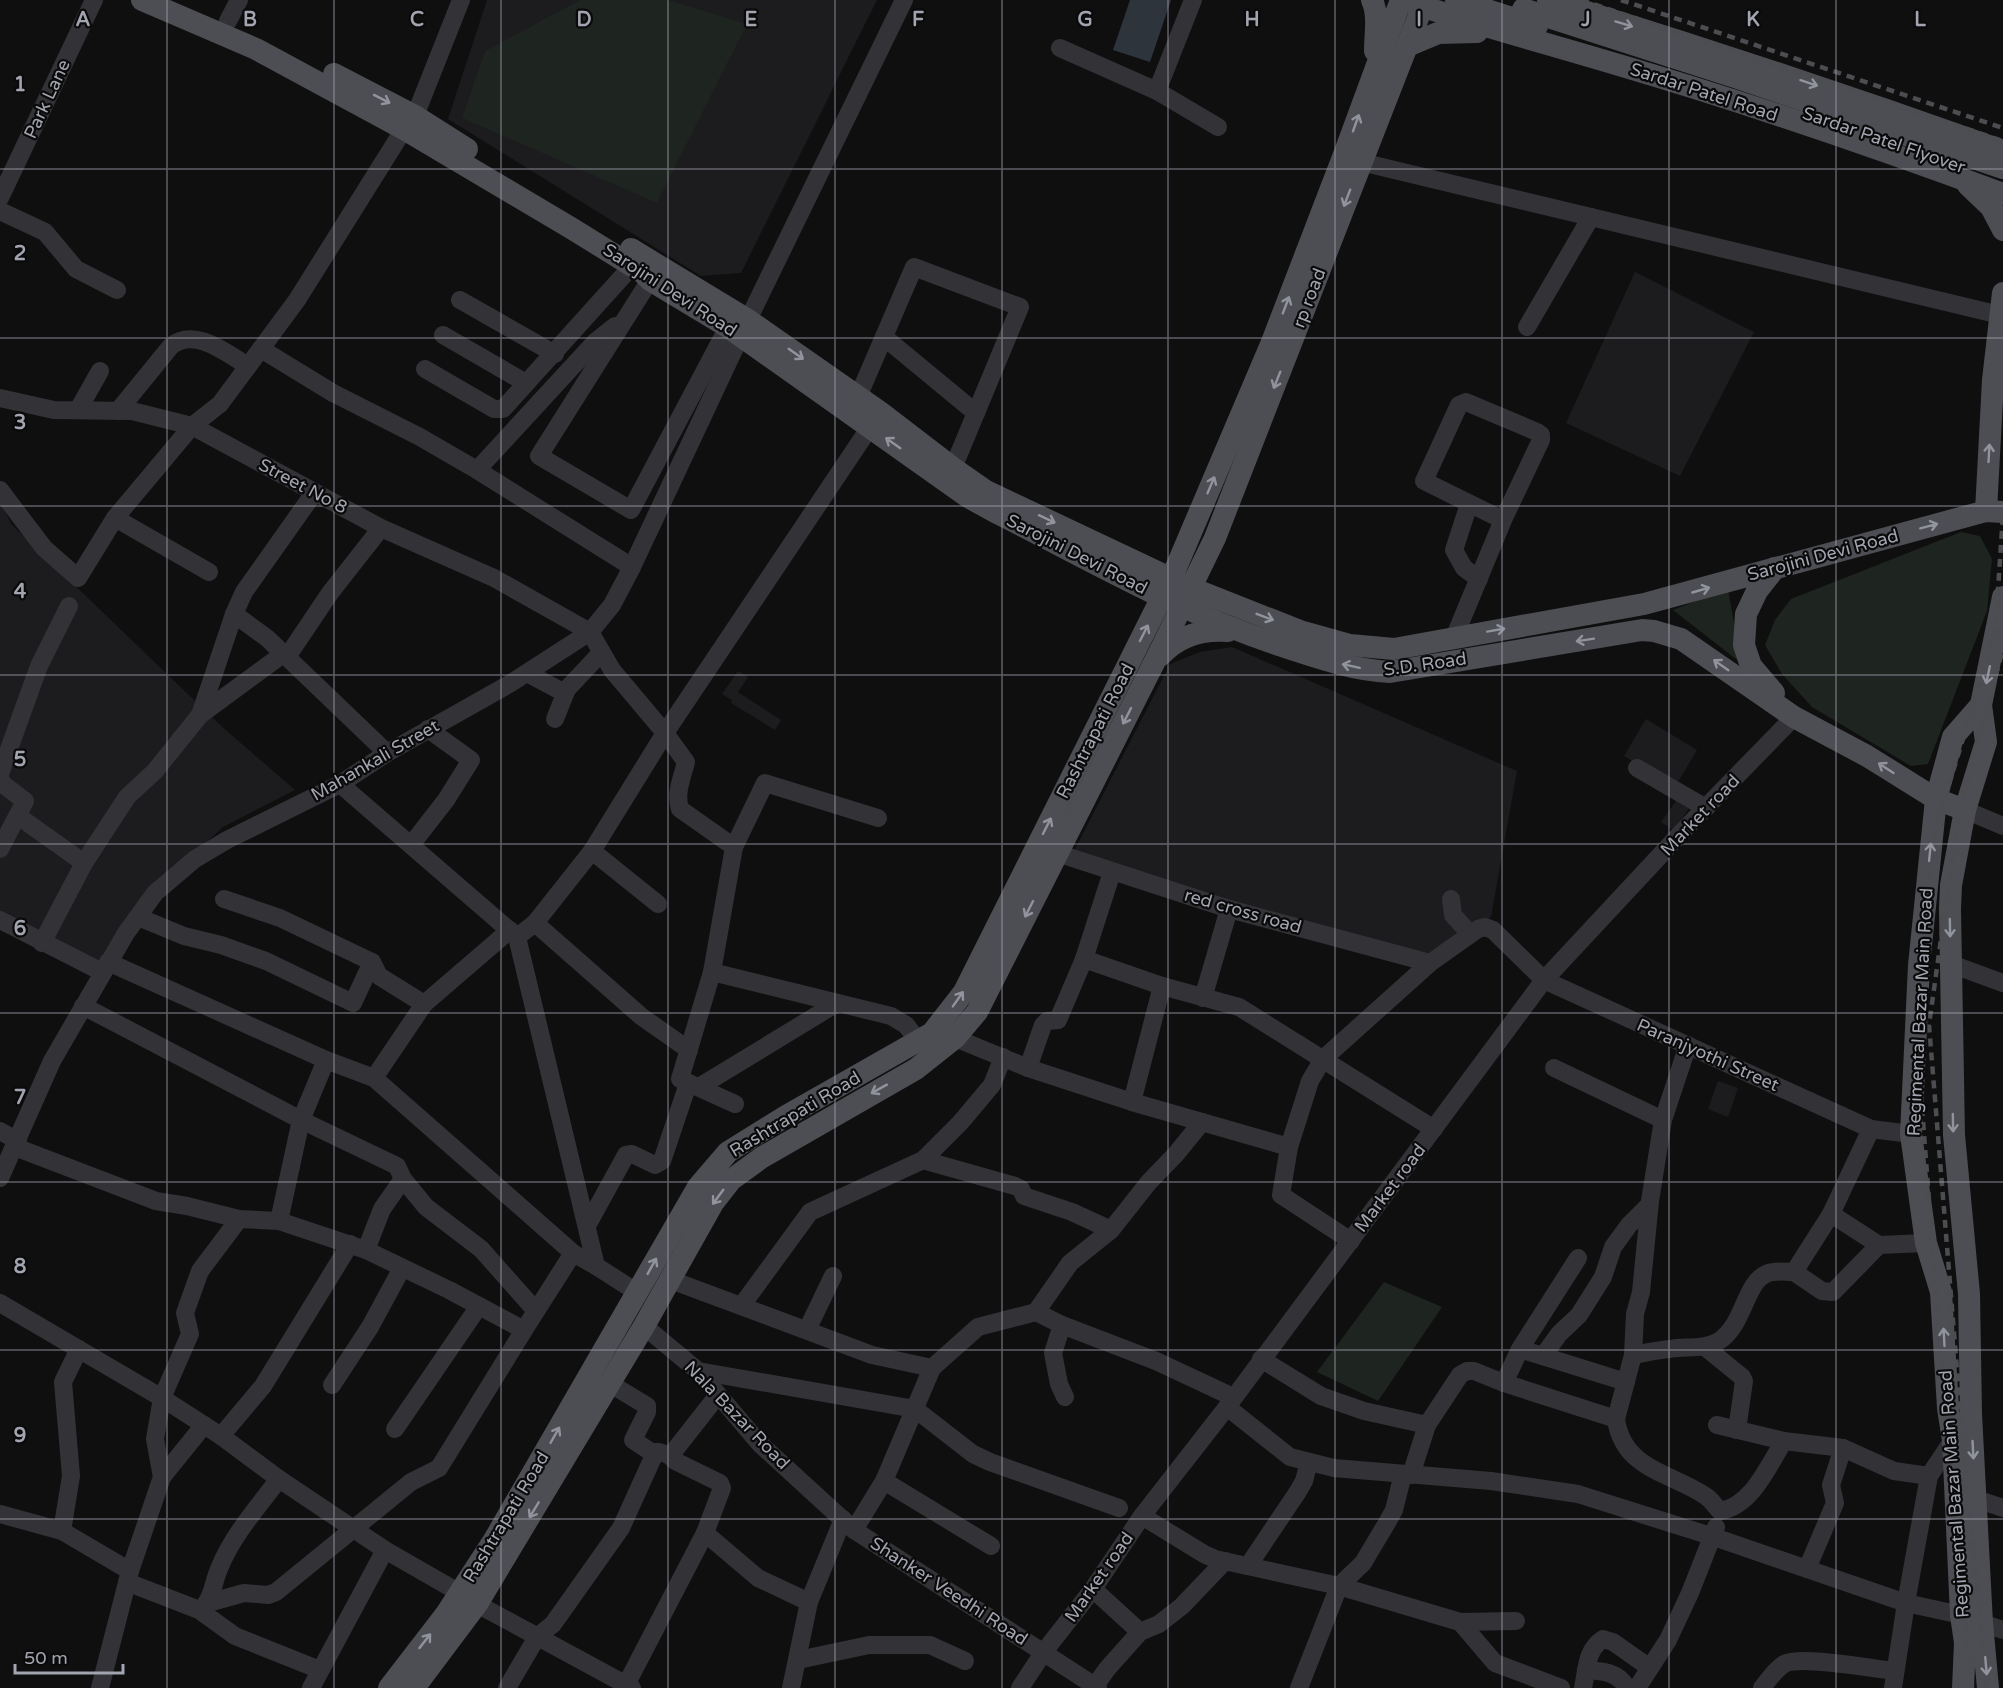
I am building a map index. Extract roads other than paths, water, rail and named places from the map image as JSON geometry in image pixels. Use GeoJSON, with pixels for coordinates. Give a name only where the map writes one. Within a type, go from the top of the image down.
{"type":"FeatureCollection","features":[{"type":"Feature","properties":{"kind":"main road","name":"Sarojini Devi Road"},"geometry":{"type":"LineString","coordinates":[[142,0],[256,49],[410,123],[632,266],[650,280],[858,397],[986,491],[1119,552],[1176,593]]}},
{"type":"Feature","properties":{"kind":"main road","name":"Sarojini Devi Road"},"geometry":{"type":"LineString","coordinates":[[178,0],[228,21],[410,123],[739,328],[870,427],[994,513],[1176,593]]}},
{"type":"Feature","properties":{"kind":"main road"},"geometry":{"type":"LineString","coordinates":[[1372,0],[1376,17],[1375,70]]}},
{"type":"Feature","properties":{"kind":"main road","name":"Sardar Patel Flyover"},"geometry":{"type":"LineString","coordinates":[[1456,0],[2003,180]]}},
{"type":"Feature","properties":{"kind":"main road","name":"Sardar Patel Flyover"},"geometry":{"type":"LineString","coordinates":[[1496,0],[1735,77],[2002,154]]}},
{"type":"Feature","properties":{"kind":"main road"},"geometry":{"type":"LineString","coordinates":[[1548,0],[1882,108],[2002,154]]}},
{"type":"Feature","properties":{"kind":"main road","name":"rp road"},"geometry":{"type":"LineString","coordinates":[[1176,593],[1193,527],[1272,342],[1375,70],[1412,2]]}},
{"type":"Feature","properties":{"kind":"main road","name":"rp road"},"geometry":{"type":"LineString","coordinates":[[1176,593],[1215,538],[1407,46],[1412,2]]}},
{"type":"Feature","properties":{"kind":"main road","name":"Sardar Patel Road"},"geometry":{"type":"LineString","coordinates":[[1412,2],[1859,141],[2003,194]]}},
{"type":"Feature","properties":{"kind":"main road"},"geometry":{"type":"LineString","coordinates":[[1407,46],[1424,37],[1455,31],[1511,34]]}},
{"type":"Feature","properties":{"kind":"main road"},"geometry":{"type":"LineString","coordinates":[[1736,102],[1748,63]]}},
{"type":"Feature","properties":{"kind":"main road"},"geometry":{"type":"LineString","coordinates":[[1950,175],[1973,188],[1991,207],[2003,230]]}},
{"type":"Feature","properties":{"kind":"main road"},"geometry":{"type":"LineString","coordinates":[[1979,185],[1990,186],[2003,180]]}},
{"type":"Feature","properties":{"kind":"main road"},"geometry":{"type":"LineString","coordinates":[[1994,512],[1993,381],[2001,304]]}},
{"type":"Feature","properties":{"kind":"main road","name":"Sarojini Devi Road"},"geometry":{"type":"LineString","coordinates":[[1644,604],[1994,512]]}},
{"type":"Feature","properties":{"kind":"main road"},"geometry":{"type":"LineString","coordinates":[[1119,552],[1155,557],[1166,554],[1180,544],[1193,527]]}},
{"type":"Feature","properties":{"kind":"main road"},"geometry":{"type":"LineString","coordinates":[[1215,538],[1210,566],[1213,583],[1221,595],[1235,605]]}},
{"type":"Feature","properties":{"kind":"main road"},"geometry":{"type":"LineString","coordinates":[[1775,568],[1757,591],[1746,614],[1744,645],[1751,666],[1794,717],[1867,756],[1936,800],[1965,810]]}},
{"type":"Feature","properties":{"kind":"main road","name":"S.D. Road"},"geometry":{"type":"LineString","coordinates":[[1176,593],[1235,605],[1300,631],[1350,645],[1394,649],[1644,604]]}},
{"type":"Feature","properties":{"kind":"main road","name":"S.D. Road"},"geometry":{"type":"LineString","coordinates":[[1176,593],[1246,635],[1323,661],[1373,671],[1390,672],[1642,630],[1668,634],[1687,642],[1794,717]]}},
{"type":"Feature","properties":{"kind":"main road","name":"Rashtrapati Road"},"geometry":{"type":"LineString","coordinates":[[389,1688],[469,1599],[494,1540],[698,1187],[728,1152],[755,1149],[916,1069],[955,1038],[977,1012],[1153,664],[1176,593]]}},
{"type":"Feature","properties":{"kind":"main road","name":"Rashtrapati Road"},"geometry":{"type":"LineString","coordinates":[[414,1688],[609,1383],[671,1280],[713,1203],[755,1149],[786,1116],[919,1042],[939,1025],[964,992],[1176,593]]}},
{"type":"Feature","properties":{"kind":"main road","name":"Regimental Bazar Main Road"},"geometry":{"type":"LineString","coordinates":[[1963,1688],[1965,1643],[1961,1615],[1953,1440],[1960,1414],[1969,1294],[1953,1135],[1951,885],[1965,810],[1986,742],[1982,705],[2000,629],[2003,597]]}},
{"type":"Feature","properties":{"kind":"main road"},"geometry":{"type":"LineString","coordinates":[[1153,664],[1167,648],[1185,637],[1205,631],[1226,630],[1246,635]]}},
{"type":"Feature","properties":{"kind":"main road","name":"Regimental Bazar Main Road"},"geometry":{"type":"LineString","coordinates":[[1982,705],[1953,737],[1936,800],[1919,965],[1911,1134],[1926,1243],[1941,1292],[1976,1499],[1993,1627],[1988,1688]]}},
{"type":"Feature","properties":{"kind":"street","name":"Park Lane"},"geometry":{"type":"LineString","coordinates":[[0,198],[94,0]]}},
{"type":"Feature","properties":{"kind":"street"},"geometry":{"type":"LineString","coordinates":[[228,21],[239,0]]}},
{"type":"Feature","properties":{"kind":"street"},"geometry":{"type":"LineString","coordinates":[[0,490],[44,548],[78,578],[115,518],[192,426],[220,404],[297,300],[410,123],[461,0]]}},
{"type":"Feature","properties":{"kind":"street"},"geometry":{"type":"LineString","coordinates":[[650,280],[539,456],[631,510],[739,328],[904,0]]}},
{"type":"Feature","properties":{"kind":"street"},"geometry":{"type":"LineString","coordinates":[[1157,91],[1193,0]]}},
{"type":"Feature","properties":{"kind":"street"},"geometry":{"type":"LineString","coordinates":[[1060,48],[1157,91],[1218,127]]}},
{"type":"Feature","properties":{"kind":"street"},"geometry":{"type":"LineString","coordinates":[[1361,162],[1591,217],[2001,304]]}},
{"type":"Feature","properties":{"kind":"street"},"geometry":{"type":"LineString","coordinates":[[0,212],[45,232],[76,269],[117,290]]}},
{"type":"Feature","properties":{"kind":"street"},"geometry":{"type":"LineString","coordinates":[[1527,327],[1591,217]]}},
{"type":"Feature","properties":{"kind":"street"},"geometry":{"type":"LineString","coordinates":[[425,369],[499,410],[503,409],[632,266]]}},
{"type":"Feature","properties":{"kind":"street"},"geometry":{"type":"LineString","coordinates":[[858,397],[914,267],[1020,308],[953,468]]}},
{"type":"Feature","properties":{"kind":"street"},"geometry":{"type":"LineString","coordinates":[[460,300],[555,354]]}},
{"type":"Feature","properties":{"kind":"street"},"geometry":{"type":"LineString","coordinates":[[477,470],[595,342],[628,315]]}},
{"type":"Feature","properties":{"kind":"street","name":"Mahankali Street"},"geometry":{"type":"LineString","coordinates":[[0,1178],[52,1061],[105,967],[155,893],[195,859],[227,840],[340,784],[387,753],[527,673],[590,632],[612,605],[632,567],[739,328]]}},
{"type":"Feature","properties":{"kind":"street"},"geometry":{"type":"LineString","coordinates":[[443,335],[526,383]]}},
{"type":"Feature","properties":{"kind":"street"},"geometry":{"type":"LineString","coordinates":[[884,337],[976,413]]}},
{"type":"Feature","properties":{"kind":"street"},"geometry":{"type":"LineString","coordinates":[[118,411],[178,340],[189,339],[210,344],[248,366]]}},
{"type":"Feature","properties":{"kind":"street"},"geometry":{"type":"LineString","coordinates":[[261,349],[333,393],[420,437],[477,470],[632,567]]}},
{"type":"Feature","properties":{"kind":"street"},"geometry":{"type":"LineString","coordinates":[[78,410],[100,371]]}},
{"type":"Feature","properties":{"kind":"street","name":"Street No 8"},"geometry":{"type":"LineString","coordinates":[[0,398],[54,410],[132,411],[192,426],[381,528],[494,578],[590,632]]}},
{"type":"Feature","properties":{"kind":"street"},"geometry":{"type":"LineString","coordinates":[[1454,638],[1503,520],[1541,440],[1541,435],[1537,432],[1466,402],[1459,405],[1424,481],[1503,520]]}},
{"type":"Feature","properties":{"kind":"street"},"geometry":{"type":"LineString","coordinates":[[374,1078],[424,1004],[514,934],[536,923],[592,851],[665,732],[870,427]]}},
{"type":"Feature","properties":{"kind":"street"},"geometry":{"type":"LineString","coordinates":[[200,715],[234,614],[244,592],[314,492]]}},
{"type":"Feature","properties":{"kind":"street"},"geometry":{"type":"LineString","coordinates":[[1469,504],[1454,550],[1464,568],[1479,579]]}},
{"type":"Feature","properties":{"kind":"street"},"geometry":{"type":"LineString","coordinates":[[115,518],[209,573]]}},
{"type":"Feature","properties":{"kind":"street"},"geometry":{"type":"LineString","coordinates":[[42,943],[84,863],[127,797],[155,771],[200,715],[285,655],[330,592],[381,528]]}},
{"type":"Feature","properties":{"kind":"street"},"geometry":{"type":"LineString","coordinates":[[0,774],[39,666],[69,606]]}},
{"type":"Feature","properties":{"kind":"street"},"geometry":{"type":"LineString","coordinates":[[234,614],[267,638],[387,753]]}},
{"type":"Feature","properties":{"kind":"street"},"geometry":{"type":"LineString","coordinates":[[590,632],[601,653],[626,689],[665,732],[686,762],[677,800],[680,809],[734,847]]}},
{"type":"Feature","properties":{"kind":"street"},"geometry":{"type":"LineString","coordinates":[[555,719],[567,689],[601,653]]}},
{"type":"Feature","properties":{"kind":"street"},"geometry":{"type":"LineString","coordinates":[[527,673],[561,691],[567,689]]}},
{"type":"Feature","properties":{"kind":"street","name":"Market road"},"geometry":{"type":"LineString","coordinates":[[1022,1687],[1043,1653],[1093,1589],[1142,1516],[1351,1241],[1544,980],[1794,717]]}},
{"type":"Feature","properties":{"kind":"street"},"geometry":{"type":"LineString","coordinates":[[411,845],[446,800],[471,760],[429,729]]}},
{"type":"Feature","properties":{"kind":"street"},"geometry":{"type":"LineString","coordinates":[[1637,768],[1706,808]]}},
{"type":"Feature","properties":{"kind":"street"},"geometry":{"type":"LineString","coordinates":[[0,779],[4,785],[25,801],[0,849]]}},
{"type":"Feature","properties":{"kind":"street"},"geometry":{"type":"LineString","coordinates":[[735,1104],[682,1082],[680,1077],[712,972],[734,847],[765,783],[878,818]]}},
{"type":"Feature","properties":{"kind":"street"},"geometry":{"type":"LineString","coordinates":[[340,784],[514,934],[588,1224],[596,1266]]}},
{"type":"Feature","properties":{"kind":"street"},"geometry":{"type":"LineString","coordinates":[[1965,810],[2003,826]]}},
{"type":"Feature","properties":{"kind":"street"},"geometry":{"type":"LineString","coordinates":[[18,816],[84,863]]}},
{"type":"Feature","properties":{"kind":"street"},"geometry":{"type":"LineString","coordinates":[[592,851],[658,904]]}},
{"type":"Feature","properties":{"kind":"street","name":"red cross road"},"geometry":{"type":"LineString","coordinates":[[1057,853],[1229,909],[1430,963]]}},
{"type":"Feature","properties":{"kind":"street"},"geometry":{"type":"LineString","coordinates":[[1028,1068],[1043,1025],[1047,1021],[1058,1020],[1084,959],[1112,872]]}},
{"type":"Feature","properties":{"kind":"street"},"geometry":{"type":"LineString","coordinates":[[224,899],[280,918],[372,962],[379,976],[424,1004]]}},
{"type":"Feature","properties":{"kind":"street"},"geometry":{"type":"LineString","coordinates":[[1451,899],[1453,915],[1470,934]]}},
{"type":"Feature","properties":{"kind":"street"},"geometry":{"type":"LineString","coordinates":[[1203,998],[1229,909]]}},
{"type":"Feature","properties":{"kind":"street"},"geometry":{"type":"LineString","coordinates":[[138,918],[184,936],[221,945],[266,961],[353,1003],[372,962]]}},
{"type":"Feature","properties":{"kind":"street"},"geometry":{"type":"LineString","coordinates":[[0,920],[42,943],[374,1078],[573,1253],[638,1293]]}},
{"type":"Feature","properties":{"kind":"street"},"geometry":{"type":"LineString","coordinates":[[536,923],[642,1017],[689,1050]]}},
{"type":"Feature","properties":{"kind":"street"},"geometry":{"type":"LineString","coordinates":[[1351,1241],[1281,1195],[1289,1147],[1310,1081],[1323,1059],[1430,963],[1478,929],[1485,927],[1493,930],[1544,980]]}},
{"type":"Feature","properties":{"kind":"street"},"geometry":{"type":"LineString","coordinates":[[1084,959],[1162,986],[1239,1007],[1434,1129]]}},
{"type":"Feature","properties":{"kind":"street"},"geometry":{"type":"LineString","coordinates":[[1951,964],[2003,983]]}},
{"type":"Feature","properties":{"kind":"street"},"geometry":{"type":"LineString","coordinates":[[712,972],[891,1016],[906,1025],[919,1042]]}},
{"type":"Feature","properties":{"kind":"street","name":"Paranjyothi Street"},"geometry":{"type":"LineString","coordinates":[[1544,980],[1871,1130],[1911,1134]]}},
{"type":"Feature","properties":{"kind":"street"},"geometry":{"type":"LineString","coordinates":[[1132,1102],[1162,986]]}},
{"type":"Feature","properties":{"kind":"street"},"geometry":{"type":"LineString","coordinates":[[588,1224],[626,1155],[632,1154],[656,1165],[662,1161],[693,1086],[837,1003]]}},
{"type":"Feature","properties":{"kind":"street"},"geometry":{"type":"LineString","coordinates":[[83,1006],[301,1120],[397,1166],[426,1208],[480,1249],[536,1311]]}},
{"type":"Feature","properties":{"kind":"street"},"geometry":{"type":"LineString","coordinates":[[955,1038],[1028,1068],[1132,1102],[1289,1147]]}},
{"type":"Feature","properties":{"kind":"street"},"geometry":{"type":"LineString","coordinates":[[1688,1046],[1663,1120],[1649,1205],[1641,1292],[1635,1314],[1633,1355],[1616,1419],[1620,1437],[1630,1451],[1651,1470],[1681,1482],[1708,1498],[1720,1511]]}},
{"type":"Feature","properties":{"kind":"street"},"geometry":{"type":"LineString","coordinates":[[742,1305],[810,1212],[923,1160],[960,1123],[992,1085],[1003,1057]]}},
{"type":"Feature","properties":{"kind":"street"},"geometry":{"type":"LineString","coordinates":[[279,1221],[301,1120],[326,1060]]}},
{"type":"Feature","properties":{"kind":"street"},"geometry":{"type":"LineString","coordinates":[[1554,1068],[1663,1120]]}},
{"type":"Feature","properties":{"kind":"street"},"geometry":{"type":"LineString","coordinates":[[791,1688],[809,1602],[849,1525],[884,1481],[932,1368],[978,1327],[1036,1312],[1070,1263],[1112,1230],[1149,1182],[1180,1150],[1202,1122]]}},
{"type":"Feature","properties":{"kind":"street"},"geometry":{"type":"LineString","coordinates":[[1794,1272],[1831,1214],[1871,1130]]}},
{"type":"Feature","properties":{"kind":"street"},"geometry":{"type":"LineString","coordinates":[[0,1131],[16,1144],[156,1201],[239,1219],[279,1221],[358,1247],[449,1290],[524,1330]]}},
{"type":"Feature","properties":{"kind":"street"},"geometry":{"type":"LineString","coordinates":[[923,1160],[1015,1186],[1022,1189],[1024,1196],[1072,1212],[1112,1230]]}},
{"type":"Feature","properties":{"kind":"street"},"geometry":{"type":"LineString","coordinates":[[221,1436],[263,1386],[404,1179]]}},
{"type":"Feature","properties":{"kind":"street"},"geometry":{"type":"LineString","coordinates":[[1543,1356],[1559,1334],[1579,1315],[1603,1277],[1613,1247],[1629,1225],[1649,1205]]}},
{"type":"Feature","properties":{"kind":"street"},"geometry":{"type":"LineString","coordinates":[[1831,1214],[1879,1245],[1926,1243]]}},
{"type":"Feature","properties":{"kind":"street"},"geometry":{"type":"LineString","coordinates":[[162,1477],[154,1439],[162,1398],[190,1334],[185,1313],[200,1271],[239,1219]]}},
{"type":"Feature","properties":{"kind":"street"},"geometry":{"type":"LineString","coordinates":[[1633,1355],[1672,1348],[1705,1347],[1720,1340],[1737,1322],[1755,1284],[1763,1275],[1769,1273],[1794,1272],[1822,1292],[1833,1292],[1879,1245]]}},
{"type":"Feature","properties":{"kind":"street"},"geometry":{"type":"LineString","coordinates":[[204,1607],[244,1593],[268,1595],[276,1592],[411,1482],[439,1468],[573,1253]]}},
{"type":"Feature","properties":{"kind":"street"},"geometry":{"type":"LineString","coordinates":[[1504,1383],[1520,1349],[1578,1258]]}},
{"type":"Feature","properties":{"kind":"street"},"geometry":{"type":"LineString","coordinates":[[332,1385],[370,1327],[402,1268]]}},
{"type":"Feature","properties":{"kind":"street"},"geometry":{"type":"LineString","coordinates":[[807,1330],[833,1276]]}},
{"type":"Feature","properties":{"kind":"street"},"geometry":{"type":"LineString","coordinates":[[671,1280],[872,1355],[932,1368]]}},
{"type":"Feature","properties":{"kind":"street"},"geometry":{"type":"LineString","coordinates":[[0,1303],[162,1398],[221,1436],[279,1479],[385,1550],[537,1637],[629,1686],[705,1533],[722,1485],[719,1481],[633,1440],[647,1412],[646,1406],[609,1383]]}},
{"type":"Feature","properties":{"kind":"street"},"geometry":{"type":"LineString","coordinates":[[395,1429],[479,1306]]}},
{"type":"Feature","properties":{"kind":"street"},"geometry":{"type":"LineString","coordinates":[[1036,1312],[1062,1325],[1156,1361],[1230,1402],[1290,1457],[1334,1467],[1491,1481],[1578,1494],[1714,1537],[1906,1603],[1961,1615]]}},
{"type":"Feature","properties":{"kind":"street"},"geometry":{"type":"LineString","coordinates":[[1062,1325],[1053,1353],[1059,1384],[1065,1397]]}},
{"type":"Feature","properties":{"kind":"street","name":"Nala Bazar Road"},"geometry":{"type":"LineString","coordinates":[[644,1326],[698,1371],[760,1444],[849,1525]]}},
{"type":"Feature","properties":{"kind":"street"},"geometry":{"type":"LineString","coordinates":[[1705,1347],[1744,1381],[1737,1430]]}},
{"type":"Feature","properties":{"kind":"street"},"geometry":{"type":"LineString","coordinates":[[62,1531],[71,1476],[63,1382],[80,1349]]}},
{"type":"Feature","properties":{"kind":"street"},"geometry":{"type":"LineString","coordinates":[[1520,1349],[1626,1382]]}},
{"type":"Feature","properties":{"kind":"street"},"geometry":{"type":"LineString","coordinates":[[1261,1359],[1321,1396],[1364,1411],[1427,1425]]}},
{"type":"Feature","properties":{"kind":"street"},"geometry":{"type":"LineString","coordinates":[[698,1371],[915,1409],[973,1454],[1119,1508]]}},
{"type":"Feature","properties":{"kind":"street"},"geometry":{"type":"LineString","coordinates":[[1299,1688],[1339,1586],[1363,1563],[1391,1516],[1427,1425],[1460,1375],[1467,1371],[1474,1371],[1616,1419]]}},
{"type":"Feature","properties":{"kind":"street"},"geometry":{"type":"LineString","coordinates":[[507,1688],[537,1637],[553,1624],[621,1528],[662,1454],[674,1451],[718,1395]]}},
{"type":"Feature","properties":{"kind":"street"},"geometry":{"type":"LineString","coordinates":[[100,1688],[129,1577],[162,1477],[204,1425]]}},
{"type":"Feature","properties":{"kind":"street"},"geometry":{"type":"LineString","coordinates":[[1716,1425],[1784,1441],[1843,1448],[1894,1472],[1929,1476]]}},
{"type":"Feature","properties":{"kind":"street"},"geometry":{"type":"LineString","coordinates":[[1762,1688],[1785,1664],[1801,1660],[1894,1680],[1929,1476],[1953,1440]]}},
{"type":"Feature","properties":{"kind":"street"},"geometry":{"type":"LineString","coordinates":[[1720,1511],[1729,1510],[1739,1504],[1753,1490],[1784,1441]]}},
{"type":"Feature","properties":{"kind":"street"},"geometry":{"type":"LineString","coordinates":[[1807,1569],[1835,1503],[1831,1485],[1843,1448]]}},
{"type":"Feature","properties":{"kind":"street"},"geometry":{"type":"LineString","coordinates":[[1248,1566],[1297,1493],[1304,1481],[1309,1462]]}},
{"type":"Feature","properties":{"kind":"street"},"geometry":{"type":"LineString","coordinates":[[204,1607],[228,1551],[279,1479]]}},
{"type":"Feature","properties":{"kind":"street"},"geometry":{"type":"LineString","coordinates":[[884,1481],[991,1546]]}},
{"type":"Feature","properties":{"kind":"street"},"geometry":{"type":"LineString","coordinates":[[1976,1499],[2003,1508]]}},
{"type":"Feature","properties":{"kind":"street"},"geometry":{"type":"LineString","coordinates":[[1637,1688],[1668,1640],[1714,1537],[1720,1511]]}},
{"type":"Feature","properties":{"kind":"street"},"geometry":{"type":"LineString","coordinates":[[0,1514],[62,1531],[129,1577],[204,1607],[235,1636],[320,1670]]}},
{"type":"Feature","properties":{"kind":"street"},"geometry":{"type":"LineString","coordinates":[[1142,1516],[1204,1554],[1225,1561],[1339,1586],[1460,1622],[1516,1621]]}},
{"type":"Feature","properties":{"kind":"street","name":"Shanker Veedhi Road"},"geometry":{"type":"LineString","coordinates":[[849,1525],[1043,1653]]}},
{"type":"Feature","properties":{"kind":"street"},"geometry":{"type":"LineString","coordinates":[[705,1533],[758,1578],[809,1602]]}},
{"type":"Feature","properties":{"kind":"street"},"geometry":{"type":"LineString","coordinates":[[311,1688],[385,1550]]}},
{"type":"Feature","properties":{"kind":"street"},"geometry":{"type":"LineString","coordinates":[[1043,1653],[1096,1687],[1140,1632],[1159,1624],[1182,1606],[1225,1561]]}},
{"type":"Feature","properties":{"kind":"street"},"geometry":{"type":"LineString","coordinates":[[1093,1589],[1140,1632]]}},
{"type":"Feature","properties":{"kind":"street"},"geometry":{"type":"LineString","coordinates":[[1460,1622],[1495,1663],[1561,1688]]}},
{"type":"Feature","properties":{"kind":"street"},"geometry":{"type":"LineString","coordinates":[[1627,1688],[1620,1679],[1612,1674],[1585,1679],[1592,1648],[1603,1639],[1613,1642],[1650,1668]]}},
{"type":"Feature","properties":{"kind":"street"},"geometry":{"type":"LineString","coordinates":[[798,1660],[869,1645],[930,1645],[965,1661]]}},
{"type":"Feature","properties":{"kind":"railway"},"geometry":{"type":"LineString","coordinates":[[1581,0],[2003,141]]}},
{"type":"Feature","properties":{"kind":"railway"},"geometry":{"type":"LineString","coordinates":[[1621,0],[2003,128]]}},
{"type":"Feature","properties":{"kind":"railway"},"geometry":{"type":"LineString","coordinates":[[1972,1688],[1950,1480],[1915,1014],[1934,833],[1995,635],[2003,514]]}},
{"type":"Feature","properties":{"kind":"railway"},"geometry":{"type":"LineString","coordinates":[[1987,1688],[1966,1480],[1929,1025],[1959,810],[2003,649]]}}]}
